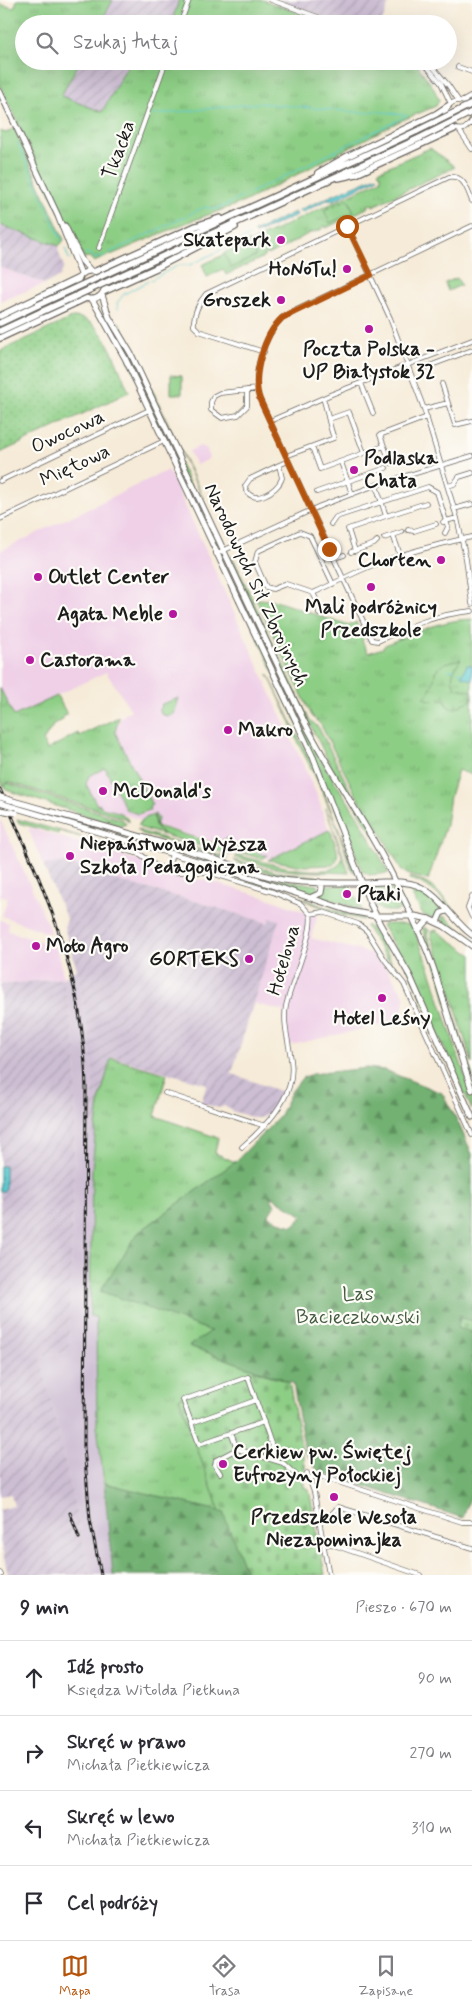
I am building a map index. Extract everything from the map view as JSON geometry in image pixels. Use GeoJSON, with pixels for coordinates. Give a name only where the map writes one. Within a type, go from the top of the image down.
{"type":"FeatureCollection","features":[{"type":"Feature","properties":{"kind":"highway"},"geometry":{"type":"LineString","coordinates":[[0,323],[472,104]]}},
{"type":"Feature","properties":{"kind":"highway"},"geometry":{"type":"LineString","coordinates":[[295,187],[348,156],[436,114],[449,105]]}},
{"type":"Feature","properties":{"kind":"highway"},"geometry":{"type":"LineString","coordinates":[[0,331],[420,138],[472,112]]}},
{"type":"Feature","properties":{"kind":"highway"},"geometry":{"type":"LineString","coordinates":[[324,182],[356,174],[457,129]]}},
{"type":"Feature","properties":{"kind":"highway"},"geometry":{"type":"LineString","coordinates":[[93,271],[196,226],[241,212]]}},
{"type":"Feature","properties":{"kind":"highway"},"geometry":{"type":"LineString","coordinates":[[103,293],[208,242],[253,215]]}},
{"type":"Feature","properties":{"kind":"highway"},"geometry":{"type":"LineString","coordinates":[[0,316],[80,276]]}},
{"type":"Feature","properties":{"kind":"highway"},"geometry":{"type":"LineString","coordinates":[[0,338],[89,299]]}},
{"type":"Feature","properties":{"kind":"main road"},"geometry":{"type":"LineString","coordinates":[[0,92],[68,241],[80,276],[77,287],[82,296],[89,299],[103,293],[106,281],[100,274],[93,271],[82,261],[75,244],[58,216]]}},
{"type":"Feature","properties":{"kind":"main road"},"geometry":{"type":"LineString","coordinates":[[68,241],[75,244]]}},
{"type":"Feature","properties":{"kind":"main road"},"geometry":{"type":"LineString","coordinates":[[80,276],[93,271]]}},
{"type":"Feature","properties":{"kind":"main road","name":"Narodowych Sił Zbrojnych"},"geometry":{"type":"LineString","coordinates":[[103,293],[109,317],[131,354],[321,756],[360,816],[412,916],[434,969],[456,1045],[472,1090]]}},
{"type":"Feature","properties":{"kind":"main road","name":"Narodowych Sił Zbrojnych"},"geometry":{"type":"LineString","coordinates":[[89,299],[124,358],[313,757],[376,916],[410,976],[472,1117]]}},
{"type":"Feature","properties":{"kind":"main road"},"geometry":{"type":"LineString","coordinates":[[124,358],[131,354]]}},
{"type":"Feature","properties":{"kind":"main road"},"geometry":{"type":"LineString","coordinates":[[202,524],[210,522]]}},
{"type":"Feature","properties":{"kind":"main road"},"geometry":{"type":"LineString","coordinates":[[231,585],[238,582]]}},
{"type":"Feature","properties":{"kind":"main road"},"geometry":{"type":"LineString","coordinates":[[0,797],[130,833],[257,873],[291,881],[407,883],[423,888],[437,898],[447,911],[472,935]]}},
{"type":"Feature","properties":{"kind":"main road"},"geometry":{"type":"LineString","coordinates":[[0,804],[14,810]]}},
{"type":"Feature","properties":{"kind":"main road"},"geometry":{"type":"LineString","coordinates":[[0,810],[30,812],[172,853],[312,897],[350,911],[376,916],[429,918],[472,946]]}},
{"type":"Feature","properties":{"kind":"main road"},"geometry":{"type":"LineString","coordinates":[[128,841],[130,833]]}},
{"type":"Feature","properties":{"kind":"main road"},"geometry":{"type":"LineString","coordinates":[[312,897],[321,892],[322,887],[319,882]]}},
{"type":"Feature","properties":{"kind":"main road"},"geometry":{"type":"LineString","coordinates":[[437,922],[442,913],[447,911]]}},
{"type":"Feature","properties":{"kind":"main road"},"geometry":{"type":"LineString","coordinates":[[418,931],[429,918]]}},
{"type":"Feature","properties":{"kind":"street"},"geometry":{"type":"LineString","coordinates":[[183,15],[189,0]]}},
{"type":"Feature","properties":{"kind":"street"},"geometry":{"type":"LineString","coordinates":[[271,0],[312,15]]}},
{"type":"Feature","properties":{"kind":"street"},"geometry":{"type":"LineString","coordinates":[[458,67],[472,72]]}},
{"type":"Feature","properties":{"kind":"street","name":"Tkacka"},"geometry":{"type":"LineString","coordinates":[[99,248],[163,70]]}},
{"type":"Feature","properties":{"kind":"street"},"geometry":{"type":"LineString","coordinates":[[429,70],[440,83],[449,105]]}},
{"type":"Feature","properties":{"kind":"street"},"geometry":{"type":"LineString","coordinates":[[436,70],[461,101],[472,108]]}},
{"type":"Feature","properties":{"kind":"street"},"geometry":{"type":"LineString","coordinates":[[472,96],[449,105],[445,113],[446,121],[457,129],[472,149]]}},
{"type":"Feature","properties":{"kind":"street"},"geometry":{"type":"LineString","coordinates":[[457,129],[472,123],[472,131]]}},
{"type":"Feature","properties":{"kind":"street"},"geometry":{"type":"LineString","coordinates":[[264,352],[198,330],[194,326],[194,320],[201,300],[213,289],[449,177],[459,177],[462,180],[472,201]]}},
{"type":"Feature","properties":{"kind":"street"},"geometry":{"type":"LineString","coordinates":[[347,226],[371,275],[408,365],[427,418],[457,518],[472,604]]}},
{"type":"Feature","properties":{"kind":"street"},"geometry":{"type":"LineString","coordinates":[[472,226],[284,316],[272,331],[257,372],[257,389],[270,421],[372,638],[375,641],[431,618],[450,613],[472,611]]}},
{"type":"Feature","properties":{"kind":"street"},"geometry":{"type":"LineString","coordinates":[[270,421],[472,340]]}},
{"type":"Feature","properties":{"kind":"street"},"geometry":{"type":"LineString","coordinates":[[421,369],[470,351],[464,342]]}},
{"type":"Feature","properties":{"kind":"street"},"geometry":{"type":"LineString","coordinates":[[361,383],[373,413]]}},
{"type":"Feature","properties":{"kind":"street"},"geometry":{"type":"LineString","coordinates":[[442,384],[455,426],[472,421]]}},
{"type":"Feature","properties":{"kind":"street"},"geometry":{"type":"LineString","coordinates":[[247,390],[248,406],[238,415],[222,418],[211,410],[211,402],[216,394],[247,390],[257,389]]}},
{"type":"Feature","properties":{"kind":"street"},"geometry":{"type":"LineString","coordinates":[[279,465],[282,478],[276,488],[260,497],[252,497],[248,494],[245,486],[248,480],[312,446],[334,438],[324,401]]}},
{"type":"Feature","properties":{"kind":"street"},"geometry":{"type":"LineString","coordinates":[[424,410],[448,403]]}},
{"type":"Feature","properties":{"kind":"street","name":"Owocowa"},"geometry":{"type":"LineString","coordinates":[[0,481],[149,410]]}},
{"type":"Feature","properties":{"kind":"street"},"geometry":{"type":"LineString","coordinates":[[329,419],[348,412],[364,453]]}},
{"type":"Feature","properties":{"kind":"street"},"geometry":{"type":"LineString","coordinates":[[390,463],[380,435],[427,418]]}},
{"type":"Feature","properties":{"kind":"street","name":"Miętowa"},"geometry":{"type":"LineString","coordinates":[[0,519],[164,441]]}},
{"type":"Feature","properties":{"kind":"street"},"geometry":{"type":"LineString","coordinates":[[312,446],[320,469],[384,446]]}},
{"type":"Feature","properties":{"kind":"street"},"geometry":{"type":"LineString","coordinates":[[216,554],[311,510],[352,494],[472,456]]}},
{"type":"Feature","properties":{"kind":"street"},"geometry":{"type":"LineString","coordinates":[[341,462],[352,494]]}},
{"type":"Feature","properties":{"kind":"street"},"geometry":{"type":"LineString","coordinates":[[317,492],[386,468]]}},
{"type":"Feature","properties":{"kind":"street"},"geometry":{"type":"LineString","coordinates":[[448,486],[454,484],[459,477],[472,473]]}},
{"type":"Feature","properties":{"kind":"street"},"geometry":{"type":"LineString","coordinates":[[376,485],[386,516]]}},
{"type":"Feature","properties":{"kind":"street"},"geometry":{"type":"LineString","coordinates":[[331,524],[336,517],[428,488],[437,492],[444,521],[448,527],[444,534]]}},
{"type":"Feature","properties":{"kind":"street"},"geometry":{"type":"LineString","coordinates":[[377,541],[353,552],[348,529],[426,503]]}},
{"type":"Feature","properties":{"kind":"street"},"geometry":{"type":"LineString","coordinates":[[454,509],[472,504]]}},
{"type":"Feature","properties":{"kind":"street"},"geometry":{"type":"LineString","coordinates":[[444,521],[457,518]]}},
{"type":"Feature","properties":{"kind":"street"},"geometry":{"type":"LineString","coordinates":[[408,530],[414,531],[436,524]]}},
{"type":"Feature","properties":{"kind":"street"},"geometry":{"type":"LineString","coordinates":[[333,584],[310,536],[300,532],[258,551],[255,562],[266,587],[273,589],[286,584],[313,593],[333,584],[343,578],[400,556],[472,537]]}},
{"type":"Feature","properties":{"kind":"street"},"geometry":{"type":"LineString","coordinates":[[384,538],[402,532]]}},
{"type":"Feature","properties":{"kind":"street"},"geometry":{"type":"LineString","coordinates":[[393,535],[400,556]]}},
{"type":"Feature","properties":{"kind":"street"},"geometry":{"type":"LineString","coordinates":[[334,558],[344,555]]}},
{"type":"Feature","properties":{"kind":"street"},"geometry":{"type":"LineString","coordinates":[[313,593],[319,605],[318,614]]}},
{"type":"Feature","properties":{"kind":"street"},"geometry":{"type":"LineString","coordinates":[[125,850],[140,854],[156,866],[168,870],[180,873],[208,872],[273,892],[301,904],[310,914],[323,912],[358,924],[367,931],[404,984],[472,1135]]}},
{"type":"Feature","properties":{"kind":"street"},"geometry":{"type":"LineString","coordinates":[[168,870],[172,853]]}},
{"type":"Feature","properties":{"kind":"street"},"geometry":{"type":"LineString","coordinates":[[472,897],[468,911],[472,917]]}},
{"type":"Feature","properties":{"kind":"street","name":"Hotelowa"},"geometry":{"type":"LineString","coordinates":[[242,1147],[273,1116],[285,1096],[292,1079],[286,1009],[310,929],[310,914]]}},
{"type":"Feature","properties":{"kind":"street"},"geometry":{"type":"LineString","coordinates":[[165,1093],[265,1126]]}},
{"type":"Feature","properties":{"kind":"street"},"geometry":{"type":"LineString","coordinates":[[264,1422],[199,1444],[183,1400],[248,1377],[264,1422],[276,1461]]}},
{"type":"Feature","properties":{"kind":"street"},"geometry":{"type":"LineString","coordinates":[[191,1423],[256,1400]]}},
{"type":"Feature","properties":{"kind":"street"},"geometry":{"type":"LineString","coordinates":[[231,1433],[237,1449]]}},
{"type":"Feature","properties":{"kind":"street"},"geometry":{"type":"LineString","coordinates":[[220,1473],[215,1465],[216,1460],[237,1449],[284,1463],[300,1479]]}},
{"type":"Feature","properties":{"kind":"street"},"geometry":{"type":"LineString","coordinates":[[329,1575],[314,1492],[308,1475],[326,1478],[462,1522],[472,1522]]}},
{"type":"Feature","properties":{"kind":"street"},"geometry":{"type":"LineString","coordinates":[[319,1520],[328,1518],[338,1507],[472,1548]]}},
{"type":"Feature","properties":{"kind":"street"},"geometry":{"type":"LineString","coordinates":[[324,1545],[331,1544],[420,1575]]}},
{"type":"Feature","properties":{"kind":"shaded area"},"geometry":{"type":"Polygon","coordinates":[[[113,0],[179,0],[174,15],[105,15],[113,0]]]}},
{"type":"Feature","properties":{"kind":"shaded area"},"geometry":{"type":"Polygon","coordinates":[[[278,0],[390,0],[384,15],[319,15],[278,0]]]}},
{"type":"Feature","properties":{"kind":"shaded area"},"geometry":{"type":"Polygon","coordinates":[[[75,70],[125,70],[102,112],[61,96],[75,70]]]}},
{"type":"Feature","properties":{"kind":"shaded area"},"geometry":{"type":"Polygon","coordinates":[[[0,225],[59,246],[58,250],[64,267],[60,276],[45,284],[0,267],[0,225]]]}},
{"type":"Feature","properties":{"kind":"shaded area"},"geometry":{"type":"Polygon","coordinates":[[[0,267],[45,284],[0,301],[0,267]]]}},
{"type":"Feature","properties":{"kind":"shaded area"},"geometry":{"type":"Polygon","coordinates":[[[200,446],[207,449],[209,457],[207,460],[196,465],[189,451],[200,446]]]}},
{"type":"Feature","properties":{"kind":"shaded area"},"geometry":{"type":"Polygon","coordinates":[[[168,470],[316,793],[333,841],[284,863],[156,825],[97,805],[86,784],[89,776],[105,768],[127,811],[140,814],[150,809],[115,732],[121,717],[131,710],[106,672],[14,716],[0,688],[0,551],[168,470]]]}},
{"type":"Feature","properties":{"kind":"shaded area"},"geometry":{"type":"Polygon","coordinates":[[[0,819],[51,934],[2,916],[8,898],[0,895],[0,819]]]}},
{"type":"Feature","properties":{"kind":"shaded area"},"geometry":{"type":"Polygon","coordinates":[[[30,828],[147,863],[154,869],[183,879],[205,880],[270,899],[305,912],[318,914],[311,938],[378,955],[405,997],[399,1026],[389,1023],[287,1046],[283,1011],[253,1003],[278,920],[268,923],[93,874],[83,868],[64,862],[43,865],[29,830],[30,828]]]}},
{"type":"Feature","properties":{"kind":"shaded area"},"geometry":{"type":"Polygon","coordinates":[[[64,862],[83,868],[93,874],[268,923],[270,918],[279,920],[231,1076],[233,1074],[282,1092],[273,1111],[260,1118],[254,1118],[232,1111],[224,1106],[219,1108],[201,1103],[207,1084],[111,1057],[99,1102],[95,1137],[91,1137],[93,1075],[77,969],[64,927],[67,920],[43,865],[64,862]]]}},
{"type":"Feature","properties":{"kind":"shaded area"},"geometry":{"type":"Polygon","coordinates":[[[0,920],[9,923],[8,931],[56,947],[64,978],[0,985],[0,920]]]}},
{"type":"Feature","properties":{"kind":"shaded area"},"geometry":{"type":"Polygon","coordinates":[[[77,969],[93,1075],[91,1136],[95,1137],[92,1170],[90,1316],[96,1317],[97,1426],[113,1575],[91,1575],[41,1356],[69,1352],[77,1053],[64,978],[77,969]]]}},
{"type":"Feature","properties":{"kind":"shaded area"},"geometry":{"type":"Polygon","coordinates":[[[64,978],[77,1053],[69,1352],[41,1356],[91,1575],[8,1575],[0,1540],[0,1510],[14,1506],[11,1494],[0,1496],[0,985],[64,978]]]}},
{"type":"Feature","properties":{"kind":"green space"},"geometry":{"type":"Polygon","coordinates":[[[17,0],[113,0],[105,15],[15,15],[15,70],[75,70],[61,96],[102,112],[125,70],[421,70],[433,87],[439,100],[436,106],[398,122],[244,202],[186,223],[94,262],[89,257],[84,258],[60,213],[0,85],[0,4],[14,8],[17,0]]]}},
{"type":"Feature","properties":{"kind":"green space"},"geometry":{"type":"Polygon","coordinates":[[[179,0],[263,0],[304,15],[174,15],[179,0]]]}},
{"type":"Feature","properties":{"kind":"green space"},"geometry":{"type":"Polygon","coordinates":[[[14,128],[64,240],[59,246],[0,225],[0,131],[6,133],[14,128]]]}},
{"type":"Feature","properties":{"kind":"green space"},"geometry":{"type":"Polygon","coordinates":[[[430,148],[455,167],[373,206],[372,204],[368,205],[369,207],[326,228],[325,226],[322,227],[322,229],[306,235],[268,255],[267,253],[264,257],[226,275],[223,269],[207,277],[202,265],[381,180],[378,171],[430,148]]]}},
{"type":"Feature","properties":{"kind":"green space"},"geometry":{"type":"Polygon","coordinates":[[[348,199],[354,212],[330,223],[324,210],[348,199]]]}},
{"type":"Feature","properties":{"kind":"green space"},"geometry":{"type":"Polygon","coordinates":[[[249,241],[256,256],[231,268],[224,253],[249,241]]]}},
{"type":"Feature","properties":{"kind":"green space"},"geometry":{"type":"Polygon","coordinates":[[[457,278],[461,285],[448,291],[445,283],[457,278]]]}},
{"type":"Feature","properties":{"kind":"green space"},"geometry":{"type":"Polygon","coordinates":[[[74,317],[85,320],[102,335],[115,358],[129,392],[0,453],[0,351],[74,317]]]}},
{"type":"Feature","properties":{"kind":"green space"},"geometry":{"type":"Polygon","coordinates":[[[119,322],[203,498],[130,347],[117,326],[119,322]]]}},
{"type":"Feature","properties":{"kind":"green space"},"geometry":{"type":"Polygon","coordinates":[[[130,358],[193,491],[190,492],[128,359],[130,358]]]}},
{"type":"Feature","properties":{"kind":"green space"},"geometry":{"type":"Polygon","coordinates":[[[171,375],[182,376],[182,394],[171,394],[171,375]]]}},
{"type":"Feature","properties":{"kind":"green space"},"geometry":{"type":"Polygon","coordinates":[[[232,556],[309,719],[319,728],[352,794],[371,822],[379,839],[373,834],[331,766],[279,664],[232,560],[232,556]]]}},
{"type":"Feature","properties":{"kind":"green space"},"geometry":{"type":"Polygon","coordinates":[[[237,589],[317,754],[358,817],[389,873],[369,875],[362,871],[352,844],[237,589]]]}},
{"type":"Feature","properties":{"kind":"green space"},"geometry":{"type":"Polygon","coordinates":[[[256,599],[273,600],[349,626],[356,622],[364,637],[362,641],[368,653],[427,628],[449,622],[472,619],[472,775],[458,770],[450,796],[446,825],[428,880],[407,874],[401,869],[378,828],[356,795],[321,725],[312,716],[256,599]]]}},
{"type":"Feature","properties":{"kind":"green space"},"geometry":{"type":"Polygon","coordinates":[[[461,659],[452,677],[456,688],[472,691],[471,700],[453,709],[447,706],[446,700],[429,700],[424,698],[432,686],[435,671],[445,663],[461,659]]]}},
{"type":"Feature","properties":{"kind":"green space"},"geometry":{"type":"Polygon","coordinates":[[[268,674],[317,774],[355,872],[352,871],[336,824],[320,786],[295,736],[291,723],[268,674]]]}},
{"type":"Feature","properties":{"kind":"green space"},"geometry":{"type":"Polygon","coordinates":[[[0,688],[14,716],[57,696],[67,714],[63,716],[63,720],[54,724],[43,741],[47,750],[78,733],[79,736],[119,717],[115,732],[152,805],[149,807],[150,810],[138,814],[126,810],[105,768],[89,776],[86,784],[97,805],[100,804],[102,808],[121,814],[129,822],[124,818],[9,782],[3,786],[0,780],[0,688]]]}},
{"type":"Feature","properties":{"kind":"green space"},"geometry":{"type":"Polygon","coordinates":[[[179,698],[174,714],[167,716],[161,714],[162,704],[179,698]]]}},
{"type":"Feature","properties":{"kind":"green space"},"geometry":{"type":"Polygon","coordinates":[[[7,783],[123,820],[126,824],[121,826],[6,790],[4,786],[7,783]]]}},
{"type":"Feature","properties":{"kind":"green space"},"geometry":{"type":"Polygon","coordinates":[[[12,803],[128,837],[126,838],[12,803]]]}},
{"type":"Feature","properties":{"kind":"green space"},"geometry":{"type":"Polygon","coordinates":[[[326,808],[349,873],[295,871],[273,868],[235,857],[239,855],[262,862],[298,869],[329,869],[339,864],[342,855],[326,808]]]}},
{"type":"Feature","properties":{"kind":"green space"},"geometry":{"type":"Polygon","coordinates":[[[154,814],[158,819],[156,826],[154,814]]]}},
{"type":"Feature","properties":{"kind":"green space"},"geometry":{"type":"Polygon","coordinates":[[[153,815],[155,826],[163,835],[141,828],[138,825],[143,819],[153,815]]]}},
{"type":"Feature","properties":{"kind":"green space"},"geometry":{"type":"Polygon","coordinates":[[[17,819],[115,846],[59,831],[58,834],[19,823],[17,819]]]}},
{"type":"Feature","properties":{"kind":"green space"},"geometry":{"type":"Polygon","coordinates":[[[156,826],[216,844],[227,838],[238,848],[245,848],[259,843],[255,846],[256,852],[268,855],[262,859],[237,851],[231,855],[164,835],[156,826]]]}},
{"type":"Feature","properties":{"kind":"green space"},"geometry":{"type":"Polygon","coordinates":[[[137,829],[140,831],[228,858],[142,834],[137,829]]]}},
{"type":"Feature","properties":{"kind":"green space"},"geometry":{"type":"Polygon","coordinates":[[[329,830],[338,854],[333,865],[304,866],[268,860],[329,830]]]}},
{"type":"Feature","properties":{"kind":"green space"},"geometry":{"type":"Polygon","coordinates":[[[136,839],[264,877],[317,885],[319,891],[314,894],[133,840],[136,839]]]}},
{"type":"Feature","properties":{"kind":"green space"},"geometry":{"type":"Polygon","coordinates":[[[234,860],[277,872],[316,876],[317,878],[271,873],[238,863],[234,860]]]}},
{"type":"Feature","properties":{"kind":"green space"},"geometry":{"type":"Polygon","coordinates":[[[225,874],[272,886],[336,911],[363,918],[363,920],[341,915],[284,892],[225,874]]]}},
{"type":"Feature","properties":{"kind":"green space"},"geometry":{"type":"Polygon","coordinates":[[[410,877],[420,880],[437,891],[472,927],[472,930],[436,893],[419,882],[409,879],[410,877]]]}},
{"type":"Feature","properties":{"kind":"green space"},"geometry":{"type":"Polygon","coordinates":[[[323,885],[350,885],[362,910],[321,896],[323,885]]]}},
{"type":"Feature","properties":{"kind":"green space"},"geometry":{"type":"Polygon","coordinates":[[[374,888],[385,888],[395,892],[402,905],[398,911],[378,908],[371,895],[374,888]]]}},
{"type":"Feature","properties":{"kind":"green space"},"geometry":{"type":"Polygon","coordinates":[[[408,888],[423,894],[438,907],[441,911],[435,919],[423,915],[408,888]]]}},
{"type":"Feature","properties":{"kind":"green space"},"geometry":{"type":"Polygon","coordinates":[[[442,916],[446,917],[472,941],[441,921],[442,916]]]}},
{"type":"Feature","properties":{"kind":"green space"},"geometry":{"type":"Polygon","coordinates":[[[407,924],[413,927],[430,970],[472,1097],[472,1110],[412,976],[382,925],[407,924]]]}},
{"type":"Feature","properties":{"kind":"green space"},"geometry":{"type":"Polygon","coordinates":[[[367,925],[382,944],[392,966],[366,927],[367,925]]]}},
{"type":"Feature","properties":{"kind":"green space"},"geometry":{"type":"Polygon","coordinates":[[[424,927],[429,930],[427,935],[444,981],[472,1074],[472,1081],[447,1006],[441,980],[423,931],[424,927]]]}},
{"type":"Feature","properties":{"kind":"green space"},"geometry":{"type":"Polygon","coordinates":[[[436,930],[472,955],[472,1064],[448,982],[431,936],[431,932],[436,930]]]}},
{"type":"Feature","properties":{"kind":"green space"},"geometry":{"type":"Polygon","coordinates":[[[111,1058],[167,1074],[155,1116],[218,1138],[215,1153],[235,1162],[138,1233],[211,1331],[190,1346],[289,1382],[255,1371],[179,1398],[220,1512],[104,1483],[97,1426],[96,1317],[90,1316],[92,1170],[99,1102],[111,1058]]]}},
{"type":"Feature","properties":{"kind":"green space","name":"Las Bacieczkowski"},"geometry":{"type":"Polygon","coordinates":[[[367,1068],[384,1070],[442,1093],[457,1120],[472,1154],[472,1321],[461,1318],[458,1328],[472,1332],[472,1492],[463,1518],[319,1473],[305,1451],[293,1383],[189,1346],[211,1331],[100,1291],[138,1233],[235,1162],[279,1117],[291,1092],[302,1078],[312,1074],[367,1068]],[[269,1195],[275,1205],[268,1216],[293,1226],[303,1216],[269,1195]]]}},
{"type":"Feature","properties":{"kind":"green space"},"geometry":{"type":"Polygon","coordinates":[[[461,1318],[472,1321],[472,1332],[457,1328],[461,1318]]]}},
{"type":"Feature","properties":{"kind":"green space"},"geometry":{"type":"Polygon","coordinates":[[[255,1371],[289,1382],[306,1470],[303,1476],[304,1486],[309,1489],[325,1575],[247,1575],[223,1512],[220,1512],[179,1398],[255,1371]]]}},
{"type":"Feature","properties":{"kind":"green space"},"geometry":{"type":"Polygon","coordinates":[[[104,1483],[223,1512],[247,1575],[113,1575],[104,1483]]]}},
{"type":"Feature","properties":{"kind":"water"},"geometry":{"type":"Polygon","coordinates":[[[377,176],[378,178],[334,200],[329,199],[301,213],[299,210],[377,176]]]}},
{"type":"Feature","properties":{"kind":"water"},"geometry":{"type":"Polygon","coordinates":[[[295,212],[297,215],[255,234],[254,232],[295,212]]]}},
{"type":"Feature","properties":{"kind":"water"},"geometry":{"type":"Polygon","coordinates":[[[467,665],[472,665],[472,680],[461,676],[467,665]]]}},
{"type":"Feature","properties":{"kind":"water"},"geometry":{"type":"Polygon","coordinates":[[[0,1166],[5,1166],[5,1191],[0,1191],[0,1166]]]}},
{"type":"Feature","properties":{"kind":"waterway"},"geometry":{"type":"LineString","coordinates":[[152,115],[259,103],[366,113],[374,111],[404,115]]}},
{"type":"Feature","properties":{"kind":"waterway"},"geometry":{"type":"LineString","coordinates":[[109,253],[205,207],[215,209],[226,205],[408,115]]}},
{"type":"Feature","properties":{"kind":"waterway"},"geometry":{"type":"LineString","coordinates":[[17,142],[62,241]]}},
{"type":"Feature","properties":{"kind":"waterway"},"geometry":{"type":"LineString","coordinates":[[118,309],[117,303],[124,294],[179,265],[190,265],[250,236]]}},
{"type":"Feature","properties":{"kind":"waterway"},"geometry":{"type":"LineString","coordinates":[[65,248],[69,259],[71,259]]}},
{"type":"Feature","properties":{"kind":"waterway"},"geometry":{"type":"LineString","coordinates":[[84,254],[90,253],[95,259],[105,255]]}},
{"type":"Feature","properties":{"kind":"waterway"},"geometry":{"type":"LineString","coordinates":[[448,670],[454,670]]}},
{"type":"Feature","properties":{"kind":"railway"},"geometry":{"type":"LineString","coordinates":[[0,789],[61,937],[75,991],[83,1039],[86,1087],[84,1447],[90,1520],[101,1575]]}},
{"type":"Feature","properties":{"kind":"railway"},"geometry":{"type":"LineString","coordinates":[[70,1513],[79,1538]]}},
{"type":"Feature","properties":{"kind":"place","name":"Skatepark"},"geometry":{"type":"Point","coordinates":[281,240]}},
{"type":"Feature","properties":{"kind":"place","name":"HoNoTu!"},"geometry":{"type":"Point","coordinates":[347,269]}},
{"type":"Feature","properties":{"kind":"place","name":"Groszek"},"geometry":{"type":"Point","coordinates":[281,300]}},
{"type":"Feature","properties":{"kind":"place","name":"Poczta Polska - UP Białystok 32"},"geometry":{"type":"Point","coordinates":[369,329]}},
{"type":"Feature","properties":{"kind":"place","name":"Podlaska Chata"},"geometry":{"type":"Point","coordinates":[354,470]}},
{"type":"Feature","properties":{"kind":"place","name":"Chorten"},"geometry":{"type":"Point","coordinates":[441,560]}},
{"type":"Feature","properties":{"kind":"place","name":"Outlet Center"},"geometry":{"type":"Point","coordinates":[38,577]}},
{"type":"Feature","properties":{"kind":"place","name":"Mali podróżnicy Przedszkole"},"geometry":{"type":"Point","coordinates":[371,587]}},
{"type":"Feature","properties":{"kind":"place","name":"Agata Meble"},"geometry":{"type":"Point","coordinates":[173,614]}},
{"type":"Feature","properties":{"kind":"place","name":"Castorama"},"geometry":{"type":"Point","coordinates":[30,660]}},
{"type":"Feature","properties":{"kind":"place","name":"Makro"},"geometry":{"type":"Point","coordinates":[228,730]}},
{"type":"Feature","properties":{"kind":"place","name":"McDonald's"},"geometry":{"type":"Point","coordinates":[103,791]}},
{"type":"Feature","properties":{"kind":"place","name":"Niepaństwowa Wyższa Szkoła Pedagogiczna"},"geometry":{"type":"Point","coordinates":[70,856]}},
{"type":"Feature","properties":{"kind":"place","name":"Ptaki"},"geometry":{"type":"Point","coordinates":[347,894]}},
{"type":"Feature","properties":{"kind":"place","name":"Moto Agro"},"geometry":{"type":"Point","coordinates":[36,946]}},
{"type":"Feature","properties":{"kind":"place","name":"GORTEKS"},"geometry":{"type":"Point","coordinates":[249,959]}},
{"type":"Feature","properties":{"kind":"place","name":"Hotel Leśny"},"geometry":{"type":"Point","coordinates":[382,998]}},
{"type":"Feature","properties":{"kind":"place","name":"Cerkiew pw. Świętej Eufrozyny Połockiej"},"geometry":{"type":"Point","coordinates":[223,1464]}},
{"type":"Feature","properties":{"kind":"place","name":"Przedszkole Wesoła Niezapominajka"},"geometry":{"type":"Point","coordinates":[334,1497]}},
{"type":"Feature","properties":{"kind":"route"},"geometry":{"type":"LineString","coordinates":[[329,549],[260,400],[256,379],[268,339],[275,326],[284,316],[371,275],[347,226]]}}]}
